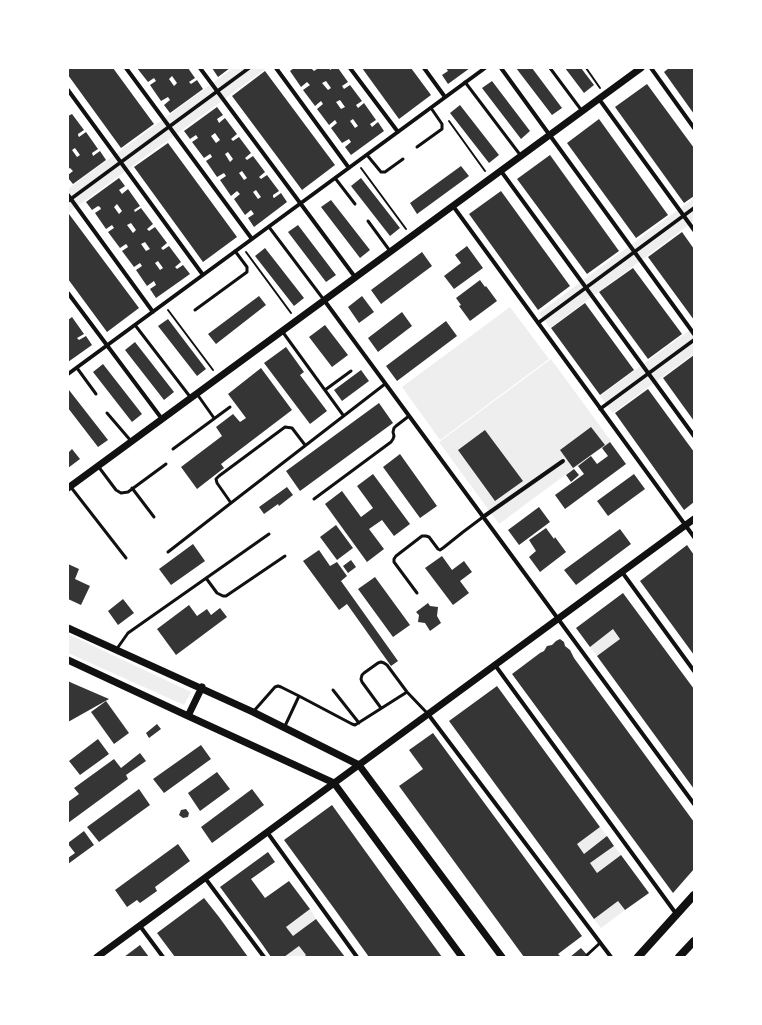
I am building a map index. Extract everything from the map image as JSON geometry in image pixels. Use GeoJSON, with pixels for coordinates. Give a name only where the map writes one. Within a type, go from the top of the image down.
{"type":"FeatureCollection","features":[{"type":"Feature","properties":{"kind":"main road"},"geometry":{"type":"LineString","coordinates":[[638,957],[694,895]]}},
{"type":"Feature","properties":{"kind":"main road"},"geometry":{"type":"LineString","coordinates":[[680,957],[694,941]]}},
{"type":"Feature","properties":{"kind":"street"},"geometry":{"type":"LineString","coordinates":[[126,68],[252,239]]}},
{"type":"Feature","properties":{"kind":"street"},"geometry":{"type":"LineString","coordinates":[[200,68],[355,277]]}},
{"type":"Feature","properties":{"kind":"street"},"geometry":{"type":"LineString","coordinates":[[153,312],[69,198],[121,162],[249,68]]}},
{"type":"Feature","properties":{"kind":"street"},"geometry":{"type":"LineString","coordinates":[[276,68],[349,168]]}},
{"type":"Feature","properties":{"kind":"street"},"geometry":{"type":"LineString","coordinates":[[350,68],[398,132]]}},
{"type":"Feature","properties":{"kind":"street"},"geometry":{"type":"LineString","coordinates":[[424,68],[446,97]]}},
{"type":"Feature","properties":{"kind":"street"},"geometry":{"type":"LineString","coordinates":[[68,374],[485,68]]}},
{"type":"Feature","properties":{"kind":"street"},"geometry":{"type":"LineString","coordinates":[[501,68],[694,334]]}},
{"type":"Feature","properties":{"kind":"street"},"geometry":{"type":"LineString","coordinates":[[69,487],[641,68]]}},
{"type":"Feature","properties":{"kind":"street"},"geometry":{"type":"LineString","coordinates":[[651,68],[694,128]]}},
{"type":"Feature","properties":{"kind":"street"},"geometry":{"type":"LineString","coordinates":[[68,90],[203,275]]}},
{"type":"Feature","properties":{"kind":"street"},"geometry":{"type":"LineString","coordinates":[[598,99],[694,230]]}},
{"type":"Feature","properties":{"kind":"street"},"geometry":{"type":"LineString","coordinates":[[500,171],[694,436]]}},
{"type":"Feature","properties":{"kind":"street"},"geometry":{"type":"LineString","coordinates":[[453,206],[694,537]]}},
{"type":"Feature","properties":{"kind":"street"},"geometry":{"type":"LineString","coordinates":[[538,323],[694,208]]}},
{"type":"Feature","properties":{"kind":"street"},"geometry":{"type":"LineString","coordinates":[[68,293],[162,419]]}},
{"type":"Feature","properties":{"kind":"street"},"geometry":{"type":"LineString","coordinates":[[324,300],[694,804]]}},
{"type":"Feature","properties":{"kind":"street"},"geometry":{"type":"LineString","coordinates":[[600,408],[694,340]]}},
{"type":"Feature","properties":{"kind":"street"},"geometry":{"type":"LineString","coordinates":[[483,517],[562,461]]}},
{"type":"Feature","properties":{"kind":"street"},"geometry":{"type":"LineString","coordinates":[[97,957],[694,519]]}},
{"type":"Feature","properties":{"kind":"street"},"geometry":{"type":"LineString","coordinates":[[622,572],[694,671]]}},
{"type":"Feature","properties":{"kind":"street"},"geometry":{"type":"LineString","coordinates":[[68,628],[202,688],[359,764],[502,957]]}},
{"type":"Feature","properties":{"kind":"street"},"geometry":{"type":"LineString","coordinates":[[68,660],[334,783],[462,957]]}},
{"type":"Feature","properties":{"kind":"street"},"geometry":{"type":"LineString","coordinates":[[495,665],[677,915]]}},
{"type":"Feature","properties":{"kind":"street"},"geometry":{"type":"LineString","coordinates":[[188,716],[202,688]]}},
{"type":"Feature","properties":{"kind":"street"},"geometry":{"type":"LineString","coordinates":[[428,714],[611,957]]}},
{"type":"Feature","properties":{"kind":"street"},"geometry":{"type":"LineString","coordinates":[[267,832],[357,957]]}},
{"type":"Feature","properties":{"kind":"street"},"geometry":{"type":"LineString","coordinates":[[205,878],[264,957]]}},
{"type":"Feature","properties":{"kind":"street"},"geometry":{"type":"LineString","coordinates":[[140,926],[163,957]]}},
{"type":"Feature","properties":{"kind":"lane"},"geometry":{"type":"LineString","coordinates":[[550,68],[582,111]]}},
{"type":"Feature","properties":{"kind":"lane"},"geometry":{"type":"LineString","coordinates":[[465,82],[521,156]]}},
{"type":"Feature","properties":{"kind":"lane"},"geometry":{"type":"LineString","coordinates":[[417,147],[442,129],[442,124],[431,108]]}},
{"type":"Feature","properties":{"kind":"lane"},"geometry":{"type":"LineString","coordinates":[[367,155],[380,172],[385,172],[403,159]]}},
{"type":"Feature","properties":{"kind":"lane"},"geometry":{"type":"LineString","coordinates":[[335,178],[354,204]]}},
{"type":"Feature","properties":{"kind":"lane"},"geometry":{"type":"LineString","coordinates":[[368,221],[390,251]]}},
{"type":"Feature","properties":{"kind":"lane"},"geometry":{"type":"LineString","coordinates":[[269,227],[324,300]]}},
{"type":"Feature","properties":{"kind":"lane"},"geometry":{"type":"LineString","coordinates":[[195,310],[247,272],[248,270],[235,251]]}},
{"type":"Feature","properties":{"kind":"lane"},"geometry":{"type":"LineString","coordinates":[[135,325],[214,418]]}},
{"type":"Feature","properties":{"kind":"lane"},"geometry":{"type":"LineString","coordinates":[[282,331],[343,415]]}},
{"type":"Feature","properties":{"kind":"lane"},"geometry":{"type":"LineString","coordinates":[[77,368],[96,394]]}},
{"type":"Feature","properties":{"kind":"lane"},"geometry":{"type":"LineString","coordinates":[[325,390],[351,371]]}},
{"type":"Feature","properties":{"kind":"lane"},"geometry":{"type":"LineString","coordinates":[[168,552],[385,384]]}},
{"type":"Feature","properties":{"kind":"lane"},"geometry":{"type":"LineString","coordinates":[[173,449],[230,407]]}},
{"type":"Feature","properties":{"kind":"lane"},"geometry":{"type":"LineString","coordinates":[[108,413],[131,442]]}},
{"type":"Feature","properties":{"kind":"lane"},"geometry":{"type":"LineString","coordinates":[[314,499],[391,442],[394,436],[394,428],[409,416]]}},
{"type":"Feature","properties":{"kind":"lane"},"geometry":{"type":"LineString","coordinates":[[231,503],[217,483],[216,479],[218,476],[285,427],[292,428],[305,445]]}},
{"type":"Feature","properties":{"kind":"lane"},"geometry":{"type":"LineString","coordinates":[[98,466],[118,492],[124,493],[166,464]]}},
{"type":"Feature","properties":{"kind":"lane"},"geometry":{"type":"LineString","coordinates":[[69,487],[126,558]]}},
{"type":"Feature","properties":{"kind":"lane"},"geometry":{"type":"LineString","coordinates":[[132,488],[154,517]]}},
{"type":"Feature","properties":{"kind":"lane"},"geometry":{"type":"LineString","coordinates":[[417,593],[394,562],[396,556],[422,536],[429,537],[440,550],[483,517]]}},
{"type":"Feature","properties":{"kind":"lane"},"geometry":{"type":"LineString","coordinates":[[116,650],[128,634],[269,534]]}},
{"type":"Feature","properties":{"kind":"lane"},"geometry":{"type":"LineString","coordinates":[[206,578],[217,593],[222,596],[226,596],[285,556]]}},
{"type":"Feature","properties":{"kind":"lane"},"geometry":{"type":"LineString","coordinates":[[381,708],[361,679],[364,673],[381,662],[387,665],[407,692],[428,714]]}},
{"type":"Feature","properties":{"kind":"lane"},"geometry":{"type":"LineString","coordinates":[[253,712],[275,687],[278,686],[355,725],[407,692]]}},
{"type":"Feature","properties":{"kind":"lane"},"geometry":{"type":"LineString","coordinates":[[333,690],[359,723]]}},
{"type":"Feature","properties":{"kind":"lane"},"geometry":{"type":"LineString","coordinates":[[284,727],[300,696]]}},
{"type":"Feature","properties":{"kind":"lane"},"geometry":{"type":"LineString","coordinates":[[587,955],[600,943]]}},
{"type":"Feature","properties":{"kind":"path"},"geometry":{"type":"LineString","coordinates":[[586,68],[605,94]]}},
{"type":"Feature","properties":{"kind":"path"},"geometry":{"type":"LineString","coordinates":[[437,104],[491,178]]}},
{"type":"Feature","properties":{"kind":"path"},"geometry":{"type":"LineString","coordinates":[[357,162],[411,237]]}},
{"type":"Feature","properties":{"kind":"path"},"geometry":{"type":"LineString","coordinates":[[242,246],[296,320]]}},
{"type":"Feature","properties":{"kind":"path"},"geometry":{"type":"LineString","coordinates":[[163,304],[218,378]]}},
{"type":"Feature","properties":{"kind":"shaded area"},"geometry":{"type":"Polygon","coordinates":[[[233,68],[267,68],[68,213],[68,189],[233,68]]]}},
{"type":"Feature","properties":{"kind":"shaded area"},"geometry":{"type":"Polygon","coordinates":[[[694,198],[694,221],[550,328],[539,313],[694,198]]]}},
{"type":"Feature","properties":{"kind":"shaded area"},"geometry":{"type":"Polygon","coordinates":[[[510,307],[549,359],[440,440],[402,387],[510,307]]]}},
{"type":"Feature","properties":{"kind":"shaded area"},"geometry":{"type":"Polygon","coordinates":[[[694,327],[694,354],[613,413],[600,396],[694,327]]]}},
{"type":"Feature","properties":{"kind":"shaded area"},"geometry":{"type":"Polygon","coordinates":[[[551,359],[611,441],[499,524],[439,442],[551,359]]]}},
{"type":"Feature","properties":{"kind":"shaded area"},"geometry":{"type":"Polygon","coordinates":[[[613,629],[620,639],[597,656],[590,647],[613,629]]]}},
{"type":"Feature","properties":{"kind":"shaded area"},"geometry":{"type":"Polygon","coordinates":[[[68,634],[191,692],[184,705],[68,653],[68,634]]]}},
{"type":"Feature","properties":{"kind":"shaded area"},"geometry":{"type":"Polygon","coordinates":[[[600,827],[607,836],[584,854],[577,844],[600,827]]]}},
{"type":"Feature","properties":{"kind":"shaded area"},"geometry":{"type":"Polygon","coordinates":[[[614,846],[621,855],[597,873],[590,863],[614,846]]]}},
{"type":"Feature","properties":{"kind":"shaded area"},"geometry":{"type":"Polygon","coordinates":[[[618,901],[625,910],[601,928],[594,919],[618,901]]]}},
{"type":"Feature","properties":{"kind":"shaded area"},"geometry":{"type":"Polygon","coordinates":[[[310,909],[316,919],[293,936],[286,927],[310,909]]]}},
{"type":"Feature","properties":{"kind":"shaded area"},"geometry":{"type":"Polygon","coordinates":[[[299,946],[306,955],[304,957],[284,957],[299,946]]]}},
{"type":"Feature","properties":{"kind":"building"},"geometry":{"type":"Polygon","coordinates":[[[68,68],[113,68],[154,124],[121,148],[68,75],[68,68]]]}},
{"type":"Feature","properties":{"kind":"building"},"geometry":{"type":"Polygon","coordinates":[[[137,68],[188,68],[195,78],[189,82],[191,84],[197,80],[203,89],[170,113],[164,105],[170,100],[168,97],[161,101],[150,85],[156,81],[154,78],[148,82],[137,68]],[[172,76],[169,79],[174,86],[177,83],[172,76]]]}},
{"type":"Feature","properties":{"kind":"building"},"geometry":{"type":"Polygon","coordinates":[[[212,68],[230,68],[218,77],[212,68]]]}},
{"type":"Feature","properties":{"kind":"building"},"geometry":{"type":"Polygon","coordinates":[[[294,68],[311,68],[314,71],[317,69],[316,68],[329,68],[330,70],[333,68],[338,68],[348,82],[342,86],[344,89],[350,85],[362,101],[356,105],[358,108],[364,103],[376,120],[370,124],[372,127],[378,122],[384,131],[351,155],[345,147],[351,142],[349,139],[342,143],[331,128],[337,123],[335,120],[329,125],[317,109],[323,104],[321,101],[315,106],[303,90],[310,85],[307,82],[301,87],[290,71],[294,68]],[[326,81],[322,83],[328,90],[331,88],[326,81]],[[340,100],[336,102],[341,109],[345,107],[340,100]],[[353,119],[350,121],[355,128],[358,126],[353,119]]]}},
{"type":"Feature","properties":{"kind":"building"},"geometry":{"type":"Polygon","coordinates":[[[362,68],[411,68],[431,95],[399,119],[362,68]]]}},
{"type":"Feature","properties":{"kind":"building"},"geometry":{"type":"Polygon","coordinates":[[[446,68],[470,68],[448,84],[442,75],[448,71],[446,68]]]}},
{"type":"Feature","properties":{"kind":"building"},"geometry":{"type":"Polygon","coordinates":[[[516,68],[532,68],[562,108],[552,115],[516,68]]]}},
{"type":"Feature","properties":{"kind":"building"},"geometry":{"type":"Polygon","coordinates":[[[565,68],[581,68],[594,85],[584,93],[565,68]]]}},
{"type":"Feature","properties":{"kind":"building"},"geometry":{"type":"Polygon","coordinates":[[[669,68],[694,68],[694,114],[664,72],[669,68]]]}},
{"type":"Feature","properties":{"kind":"building"},"geometry":{"type":"Polygon","coordinates":[[[265,71],[335,165],[302,190],[232,96],[265,71]]]}},
{"type":"Feature","properties":{"kind":"building"},"geometry":{"type":"Polygon","coordinates":[[[492,81],[530,131],[521,139],[482,88],[492,81]]]}},
{"type":"Feature","properties":{"kind":"building"},"geometry":{"type":"Polygon","coordinates":[[[647,84],[694,148],[694,196],[684,203],[615,107],[647,84]]]}},
{"type":"Feature","properties":{"kind":"building"},"geometry":{"type":"Polygon","coordinates":[[[460,105],[499,155],[489,163],[450,113],[460,105]]]}},
{"type":"Feature","properties":{"kind":"building"},"geometry":{"type":"Polygon","coordinates":[[[217,107],[223,115],[217,119],[219,123],[225,118],[237,134],[231,139],[233,141],[239,137],[251,153],[245,158],[247,160],[253,156],[265,172],[259,177],[261,179],[267,175],[279,191],[273,195],[273,197],[274,198],[281,193],[287,202],[254,227],[248,218],[254,214],[251,210],[245,215],[234,199],[240,194],[237,191],[231,196],[220,180],[226,176],[224,173],[217,177],[206,161],[212,157],[211,155],[210,154],[204,158],[192,142],[198,138],[196,135],[190,139],[184,131],[217,107]],[[215,133],[211,136],[216,143],[220,140],[215,133]],[[228,152],[225,154],[230,162],[233,159],[228,152]],[[242,171],[239,173],[244,180],[247,178],[242,171]],[[256,190],[253,192],[258,199],[261,197],[256,190]]]}},
{"type":"Feature","properties":{"kind":"building"},"geometry":{"type":"Polygon","coordinates":[[[72,114],[84,130],[78,134],[79,137],[86,132],[98,149],[92,153],[93,156],[100,151],[106,160],[73,184],[68,178],[68,175],[73,171],[70,168],[68,169],[68,116],[72,114]],[[75,148],[72,150],[77,157],[80,155],[75,148]]]}},
{"type":"Feature","properties":{"kind":"building"},"geometry":{"type":"Polygon","coordinates":[[[599,119],[668,215],[636,238],[567,143],[599,119]]]}},
{"type":"Feature","properties":{"kind":"building"},"geometry":{"type":"Polygon","coordinates":[[[168,143],[237,237],[203,262],[134,167],[168,143]]]}},
{"type":"Feature","properties":{"kind":"building"},"geometry":{"type":"Polygon","coordinates":[[[550,155],[619,251],[587,274],[517,179],[550,155]]]}},
{"type":"Feature","properties":{"kind":"building"},"geometry":{"type":"Polygon","coordinates":[[[461,166],[469,176],[417,214],[410,203],[461,166]]]}},
{"type":"Feature","properties":{"kind":"building"},"geometry":{"type":"Polygon","coordinates":[[[119,178],[125,186],[119,190],[122,194],[128,189],[140,206],[134,210],[135,212],[141,208],[153,224],[147,229],[149,231],[155,227],[167,243],[161,248],[163,250],[169,246],[181,262],[175,267],[177,269],[183,265],[190,274],[156,298],[150,289],[156,285],[154,281],[147,286],[136,270],[142,266],[140,263],[134,267],[122,251],[128,247],[127,245],[126,244],[120,248],[108,232],[114,228],[112,225],[106,229],[95,213],[101,209],[100,207],[98,206],[92,210],[86,202],[119,178]],[[117,204],[114,207],[119,214],[122,211],[117,204]],[[131,223],[127,225],[133,233],[136,230],[131,223]],[[145,242],[141,244],[146,251],[150,249],[145,242]],[[158,261],[155,263],[160,270],[163,268],[158,261]]]}},
{"type":"Feature","properties":{"kind":"building"},"geometry":{"type":"Polygon","coordinates":[[[361,178],[400,228],[390,236],[351,186],[361,178]]]}},
{"type":"Feature","properties":{"kind":"building"},"geometry":{"type":"Polygon","coordinates":[[[501,191],[570,286],[538,310],[469,214],[501,191]]]}},
{"type":"Feature","properties":{"kind":"building"},"geometry":{"type":"Polygon","coordinates":[[[331,200],[370,250],[360,258],[321,207],[331,200]]]}},
{"type":"Feature","properties":{"kind":"building"},"geometry":{"type":"Polygon","coordinates":[[[69,214],[139,308],[107,332],[68,279],[69,214]]]}},
{"type":"Feature","properties":{"kind":"building"},"geometry":{"type":"Polygon","coordinates":[[[298,225],[336,275],[326,282],[288,232],[298,225]]]}},
{"type":"Feature","properties":{"kind":"building"},"geometry":{"type":"Polygon","coordinates":[[[682,232],[694,249],[694,320],[648,257],[682,232]]]}},
{"type":"Feature","properties":{"kind":"building"},"geometry":{"type":"Polygon","coordinates":[[[467,246],[483,268],[454,289],[444,276],[461,263],[455,255],[467,246]]]}},
{"type":"Feature","properties":{"kind":"building"},"geometry":{"type":"Polygon","coordinates":[[[265,248],[304,298],[294,306],[255,256],[265,248]]]}},
{"type":"Feature","properties":{"kind":"building"},"geometry":{"type":"Polygon","coordinates":[[[422,252],[432,266],[381,304],[371,290],[422,252]]]}},
{"type":"Feature","properties":{"kind":"building"},"geometry":{"type":"Polygon","coordinates":[[[633,268],[682,334],[648,359],[599,292],[633,268]]]}},
{"type":"Feature","properties":{"kind":"building"},"geometry":{"type":"Polygon","coordinates":[[[480,280],[497,301],[470,321],[459,306],[461,305],[456,298],[480,280]]]}},
{"type":"Feature","properties":{"kind":"building"},"geometry":{"type":"Polygon","coordinates":[[[259,296],[266,305],[216,344],[208,334],[259,296]]]}},
{"type":"Feature","properties":{"kind":"building"},"geometry":{"type":"Polygon","coordinates":[[[362,296],[374,312],[359,323],[348,307],[362,296]]]}},
{"type":"Feature","properties":{"kind":"building"},"geometry":{"type":"Polygon","coordinates":[[[585,303],[634,370],[600,395],[551,328],[585,303]]]}},
{"type":"Feature","properties":{"kind":"building"},"geometry":{"type":"Polygon","coordinates":[[[402,312],[412,326],[378,352],[368,338],[402,312]]]}},
{"type":"Feature","properties":{"kind":"building"},"geometry":{"type":"Polygon","coordinates":[[[72,317],[84,334],[77,338],[79,340],[86,336],[92,345],[68,362],[68,320],[72,317]]]}},
{"type":"Feature","properties":{"kind":"building"},"geometry":{"type":"Polygon","coordinates":[[[168,319],[206,369],[197,376],[158,326],[168,319]]]}},
{"type":"Feature","properties":{"kind":"building"},"geometry":{"type":"Polygon","coordinates":[[[446,321],[457,336],[397,381],[386,366],[446,321]]]}},
{"type":"Feature","properties":{"kind":"building"},"geometry":{"type":"Polygon","coordinates":[[[325,325],[348,355],[332,367],[309,337],[325,325]]]}},
{"type":"Feature","properties":{"kind":"building"},"geometry":{"type":"Polygon","coordinates":[[[135,342],[174,392],[164,400],[125,350],[135,342]]]}},
{"type":"Feature","properties":{"kind":"building"},"geometry":{"type":"Polygon","coordinates":[[[286,347],[304,372],[300,375],[327,411],[310,424],[264,363],[286,347]]]}},
{"type":"Feature","properties":{"kind":"building"},"geometry":{"type":"Polygon","coordinates":[[[694,355],[694,421],[663,378],[694,355]]]}},
{"type":"Feature","properties":{"kind":"building"},"geometry":{"type":"Polygon","coordinates":[[[103,364],[142,414],[132,422],[93,372],[103,364]]]}},
{"type":"Feature","properties":{"kind":"building"},"geometry":{"type":"Polygon","coordinates":[[[261,368],[292,410],[221,464],[224,468],[197,489],[181,467],[222,436],[216,427],[233,414],[240,422],[246,418],[228,394],[261,368]]]}},
{"type":"Feature","properties":{"kind":"building"},"geometry":{"type":"Polygon","coordinates":[[[361,370],[369,381],[342,401],[334,390],[361,370]]]}},
{"type":"Feature","properties":{"kind":"building"},"geometry":{"type":"Polygon","coordinates":[[[648,389],[694,452],[694,502],[684,510],[615,413],[648,389]]]}},
{"type":"Feature","properties":{"kind":"building"},"geometry":{"type":"Polygon","coordinates":[[[69,390],[108,440],[98,447],[68,408],[69,390]]]}},
{"type":"Feature","properties":{"kind":"building"},"geometry":{"type":"Polygon","coordinates":[[[379,403],[393,423],[300,491],[286,471],[379,403]]]}},
{"type":"Feature","properties":{"kind":"building"},"geometry":{"type":"Polygon","coordinates":[[[591,427],[605,445],[573,468],[560,450],[591,427]]]}},
{"type":"Feature","properties":{"kind":"building"},"geometry":{"type":"Polygon","coordinates":[[[485,430],[523,481],[495,501],[458,450],[485,430]]]}},
{"type":"Feature","properties":{"kind":"building"},"geometry":{"type":"Polygon","coordinates":[[[610,442],[626,464],[565,509],[555,495],[584,474],[578,466],[591,456],[597,464],[608,456],[602,448],[610,442]]]}},
{"type":"Feature","properties":{"kind":"building"},"geometry":{"type":"Polygon","coordinates":[[[72,449],[80,459],[68,468],[68,453],[72,449]]]}},
{"type":"Feature","properties":{"kind":"building"},"geometry":{"type":"Polygon","coordinates":[[[400,454],[437,506],[420,518],[383,467],[400,454]]]}},
{"type":"Feature","properties":{"kind":"building"},"geometry":{"type":"Polygon","coordinates":[[[574,469],[579,475],[571,482],[566,475],[574,469]]]}},
{"type":"Feature","properties":{"kind":"building"},"geometry":{"type":"Polygon","coordinates":[[[373,474],[410,524],[394,536],[382,520],[369,529],[384,549],[367,562],[325,504],[342,491],[361,517],[373,508],[357,486],[373,474]]]}},
{"type":"Feature","properties":{"kind":"building"},"geometry":{"type":"Polygon","coordinates":[[[634,474],[645,489],[608,516],[597,501],[634,474]]]}},
{"type":"Feature","properties":{"kind":"building"},"geometry":{"type":"Polygon","coordinates":[[[287,487],[293,495],[279,506],[278,504],[264,514],[259,507],[287,487]]]}},
{"type":"Feature","properties":{"kind":"building"},"geometry":{"type":"Polygon","coordinates":[[[539,507],[550,522],[519,545],[508,530],[539,507]]]}},
{"type":"Feature","properties":{"kind":"building"},"geometry":{"type":"Polygon","coordinates":[[[336,525],[353,548],[337,560],[320,537],[336,525]]]}},
{"type":"Feature","properties":{"kind":"building"},"geometry":{"type":"Polygon","coordinates":[[[546,528],[566,552],[540,572],[529,557],[536,551],[529,540],[546,528]]]}},
{"type":"Feature","properties":{"kind":"building"},"geometry":{"type":"Polygon","coordinates":[[[620,529],[631,544],[576,585],[564,570],[620,529]]]}},
{"type":"Feature","properties":{"kind":"building"},"geometry":{"type":"Polygon","coordinates":[[[193,544],[205,561],[171,585],[159,569],[193,544]]]}},
{"type":"Feature","properties":{"kind":"building"},"geometry":{"type":"Polygon","coordinates":[[[687,545],[694,555],[694,655],[640,581],[687,545]]]}},
{"type":"Feature","properties":{"kind":"building"},"geometry":{"type":"Polygon","coordinates":[[[319,550],[330,566],[337,562],[347,576],[341,581],[398,661],[391,666],[347,604],[339,610],[303,561],[319,550]]]}},
{"type":"Feature","properties":{"kind":"building"},"geometry":{"type":"Polygon","coordinates":[[[442,556],[452,570],[464,561],[472,572],[460,581],[469,593],[453,605],[425,568],[442,556]]]}},
{"type":"Feature","properties":{"kind":"building"},"geometry":{"type":"Polygon","coordinates":[[[351,560],[356,567],[348,573],[343,566],[351,560]]]}},
{"type":"Feature","properties":{"kind":"building"},"geometry":{"type":"Polygon","coordinates":[[[68,564],[79,569],[75,579],[90,586],[81,605],[68,599],[68,564]]]}},
{"type":"Feature","properties":{"kind":"building"},"geometry":{"type":"Polygon","coordinates":[[[375,577],[410,625],[393,637],[358,589],[375,577]]]}},
{"type":"Feature","properties":{"kind":"building"},"geometry":{"type":"Polygon","coordinates":[[[623,593],[694,689],[694,789],[597,656],[620,639],[613,629],[590,647],[576,628],[623,593]]]}},
{"type":"Feature","properties":{"kind":"building"},"geometry":{"type":"Polygon","coordinates":[[[123,599],[134,613],[118,625],[108,611],[123,599]]]}},
{"type":"Feature","properties":{"kind":"building"},"geometry":{"type":"Polygon","coordinates":[[[428,603],[430,606],[438,607],[437,616],[441,623],[430,631],[425,623],[418,622],[419,615],[416,612],[428,603]]]}},
{"type":"Feature","properties":{"kind":"building"},"geometry":{"type":"Polygon","coordinates":[[[189,605],[197,616],[207,609],[211,615],[220,608],[227,617],[176,655],[157,629],[189,605]]]}},
{"type":"Feature","properties":{"kind":"building"},"geometry":{"type":"Polygon","coordinates":[[[560,639],[570,650],[574,658],[694,822],[694,869],[673,893],[512,674],[544,651],[547,646],[552,645],[560,639]]]}},
{"type":"Feature","properties":{"kind":"building"},"geometry":{"type":"Polygon","coordinates":[[[68,681],[72,683],[109,699],[68,722],[68,681]]]}},
{"type":"Feature","properties":{"kind":"building"},"geometry":{"type":"Polygon","coordinates":[[[497,686],[600,827],[577,844],[584,854],[607,836],[614,846],[590,863],[597,873],[621,855],[649,893],[625,910],[618,901],[594,919],[449,721],[497,686]]]}},
{"type":"Feature","properties":{"kind":"building"},"geometry":{"type":"Polygon","coordinates":[[[106,701],[129,733],[114,744],[91,712],[106,701]]]}},
{"type":"Feature","properties":{"kind":"building"},"geometry":{"type":"Polygon","coordinates":[[[157,724],[161,729],[149,738],[146,733],[157,724]]]}},
{"type":"Feature","properties":{"kind":"building"},"geometry":{"type":"Polygon","coordinates":[[[433,733],[582,936],[558,954],[561,957],[524,957],[399,786],[423,769],[409,750],[433,733]]]}},
{"type":"Feature","properties":{"kind":"building"},"geometry":{"type":"Polygon","coordinates":[[[98,739],[109,754],[80,775],[69,761],[98,739]]]}},
{"type":"Feature","properties":{"kind":"building"},"geometry":{"type":"Polygon","coordinates":[[[201,745],[211,759],[164,793],[153,779],[201,745]]]}},
{"type":"Feature","properties":{"kind":"building"},"geometry":{"type":"Polygon","coordinates":[[[140,753],[146,761],[126,775],[128,779],[68,823],[68,802],[79,794],[74,788],[114,759],[121,768],[140,753]]]}},
{"type":"Feature","properties":{"kind":"building"},"geometry":{"type":"Polygon","coordinates":[[[217,772],[230,789],[200,811],[188,793],[217,772]]]}},
{"type":"Feature","properties":{"kind":"building"},"geometry":{"type":"Polygon","coordinates":[[[139,789],[150,805],[99,842],[87,827],[139,789]]]}},
{"type":"Feature","properties":{"kind":"building"},"geometry":{"type":"Polygon","coordinates":[[[252,789],[264,805],[212,843],[201,827],[252,789]]]}},
{"type":"Feature","properties":{"kind":"building"},"geometry":{"type":"Polygon","coordinates":[[[332,805],[442,957],[369,957],[284,840],[332,805]]]}},
{"type":"Feature","properties":{"kind":"building"},"geometry":{"type":"Polygon","coordinates":[[[186,809],[189,813],[188,817],[183,818],[179,815],[181,810],[186,809]]]}},
{"type":"Feature","properties":{"kind":"building"},"geometry":{"type":"Polygon","coordinates":[[[84,831],[94,845],[68,864],[68,858],[75,853],[68,843],[84,831]]]}},
{"type":"Feature","properties":{"kind":"building"},"geometry":{"type":"Polygon","coordinates":[[[178,844],[190,861],[155,887],[157,891],[140,903],[137,900],[127,907],[115,890],[178,844]]]}},
{"type":"Feature","properties":{"kind":"building"},"geometry":{"type":"Polygon","coordinates":[[[268,852],[275,862],[251,879],[265,898],[289,881],[310,909],[286,927],[293,936],[316,919],[345,957],[304,957],[306,955],[299,946],[284,957],[271,957],[220,887],[268,852]]]}},
{"type":"Feature","properties":{"kind":"building"},"geometry":{"type":"Polygon","coordinates":[[[204,898],[248,957],[175,957],[157,933],[204,898]]]}},
{"type":"Feature","properties":{"kind":"building"},"geometry":{"type":"Polygon","coordinates":[[[140,945],[149,957],[124,957],[140,945]]]}},
{"type":"Feature","properties":{"kind":"building"},"geometry":{"type":"Polygon","coordinates":[[[581,948],[589,957],[570,957],[581,948]]]}}]}
